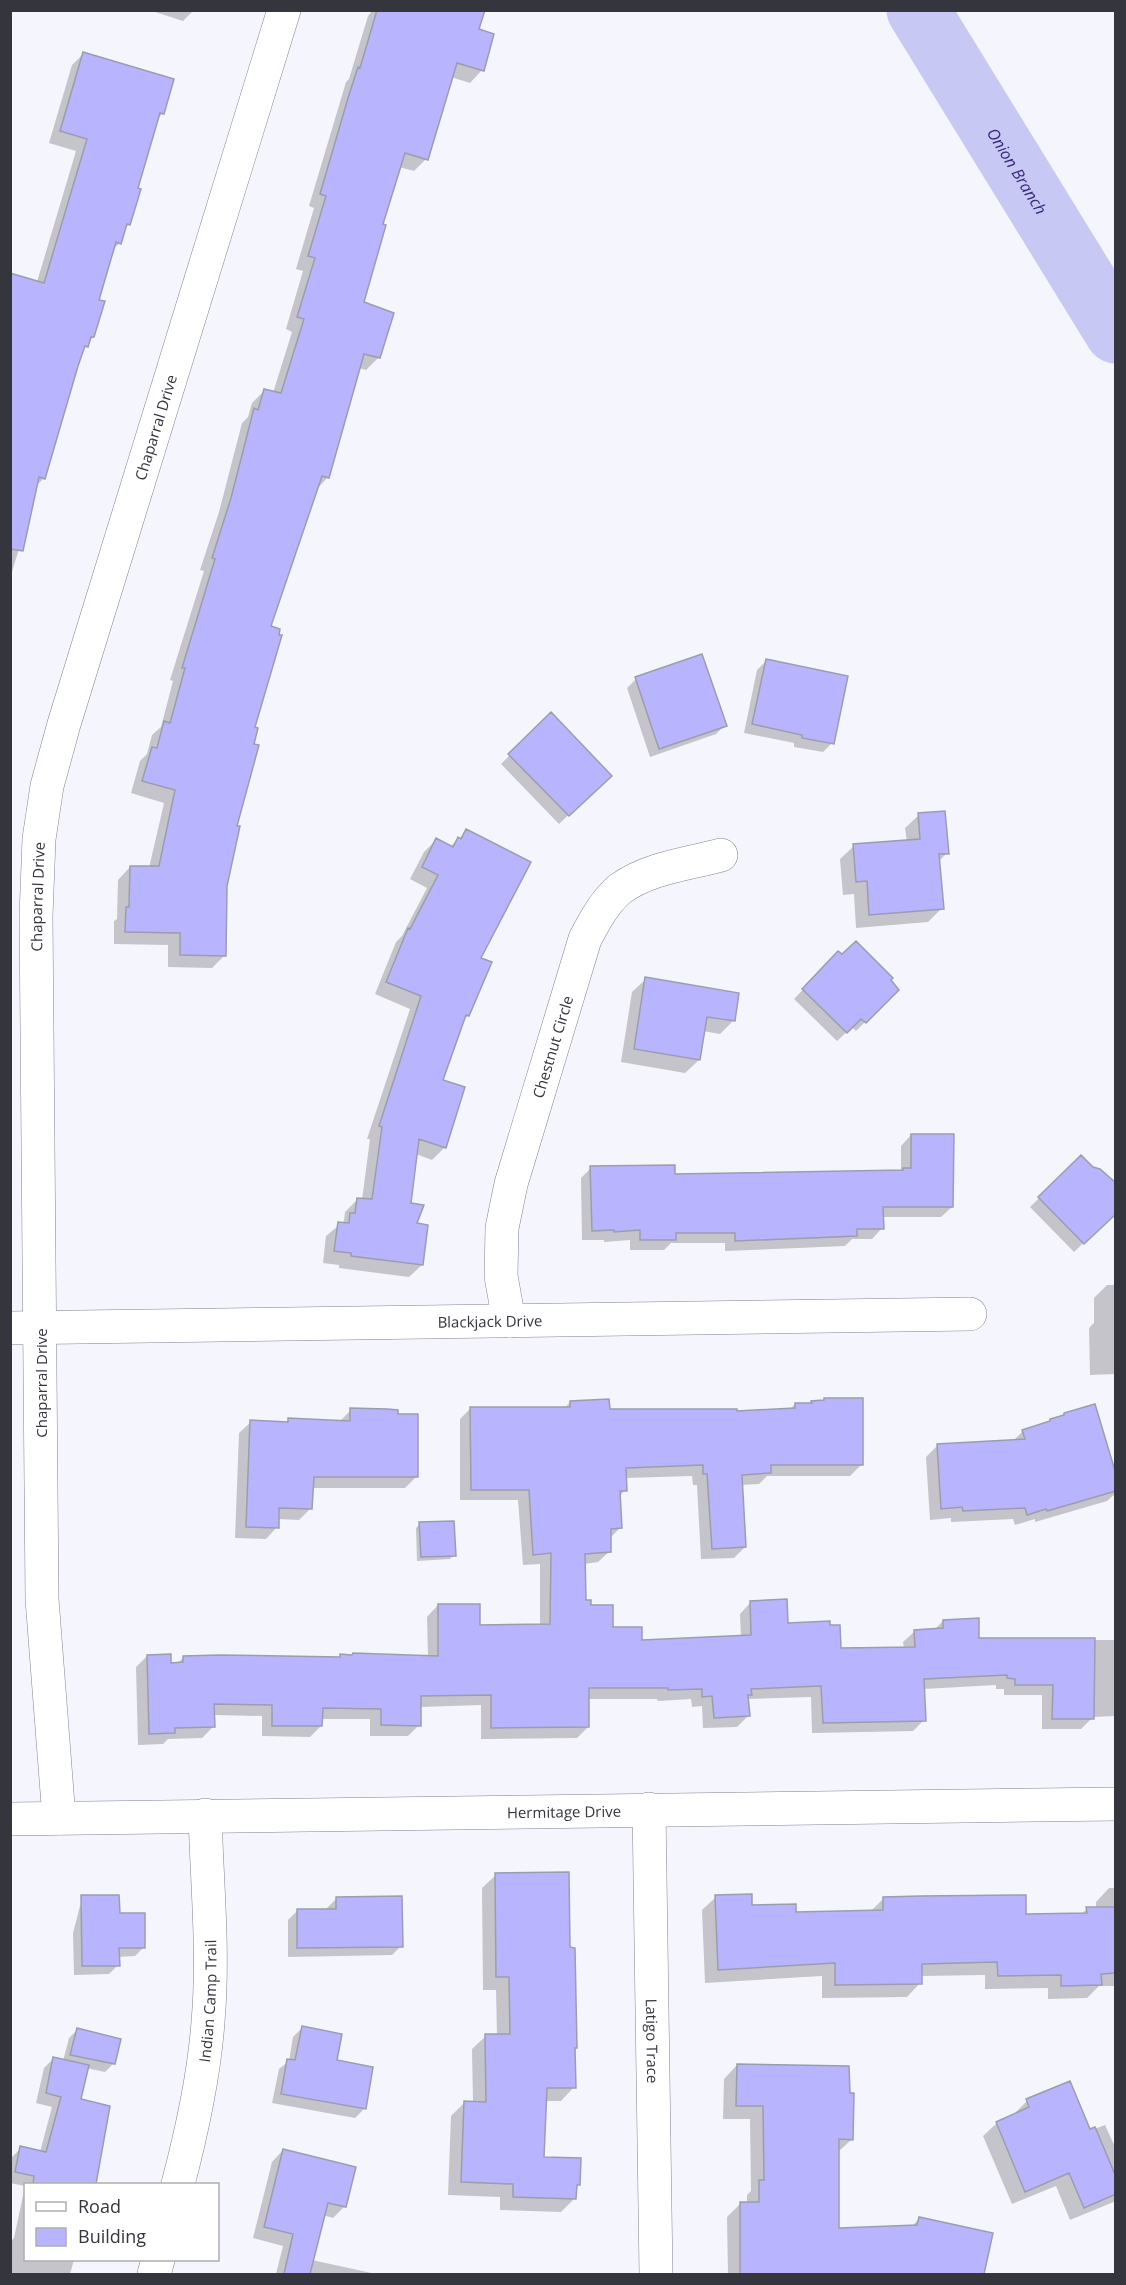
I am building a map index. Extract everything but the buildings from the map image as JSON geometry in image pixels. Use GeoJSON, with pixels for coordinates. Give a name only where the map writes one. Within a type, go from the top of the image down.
{"type":"FeatureCollection","features":[{"type":"Feature","properties":{"kind":"street","name":"Chaparral Drive"},"geometry":{"type":"LineString","coordinates":[[59,1818],[42,1599],[26,1328],[39,839],[47,786],[71,702],[284,10]]}},
{"type":"Feature","properties":{"kind":"street","name":"Chestnut Circle"},"geometry":{"type":"LineString","coordinates":[[509,1321],[501,1276],[502,1228],[511,1184],[585,939],[597,916],[619,890],[647,874],[721,855]]}},
{"type":"Feature","properties":{"kind":"street","name":"Blackjack Drive"},"geometry":{"type":"LineString","coordinates":[[26,1328],[970,1314]]}},
{"type":"Feature","properties":{"kind":"street","name":"Hermitage Drive"},"geometry":{"type":"LineString","coordinates":[[10,1819],[1116,1804]]}},
{"type":"Feature","properties":{"kind":"street","name":"Latigo Trace"},"geometry":{"type":"LineString","coordinates":[[649,1809],[656,2274]]}},
{"type":"Feature","properties":{"kind":"street","name":"Indian Camp Trail"},"geometry":{"type":"LineString","coordinates":[[178,2183],[190,2139],[201,2080],[208,2021],[211,1962],[205,1815]]}},
{"type":"Feature","properties":{"kind":"waterway","name":"Onion Branch"},"geometry":{"type":"LineString","coordinates":[[918,10],[1116,332]]}}]}
